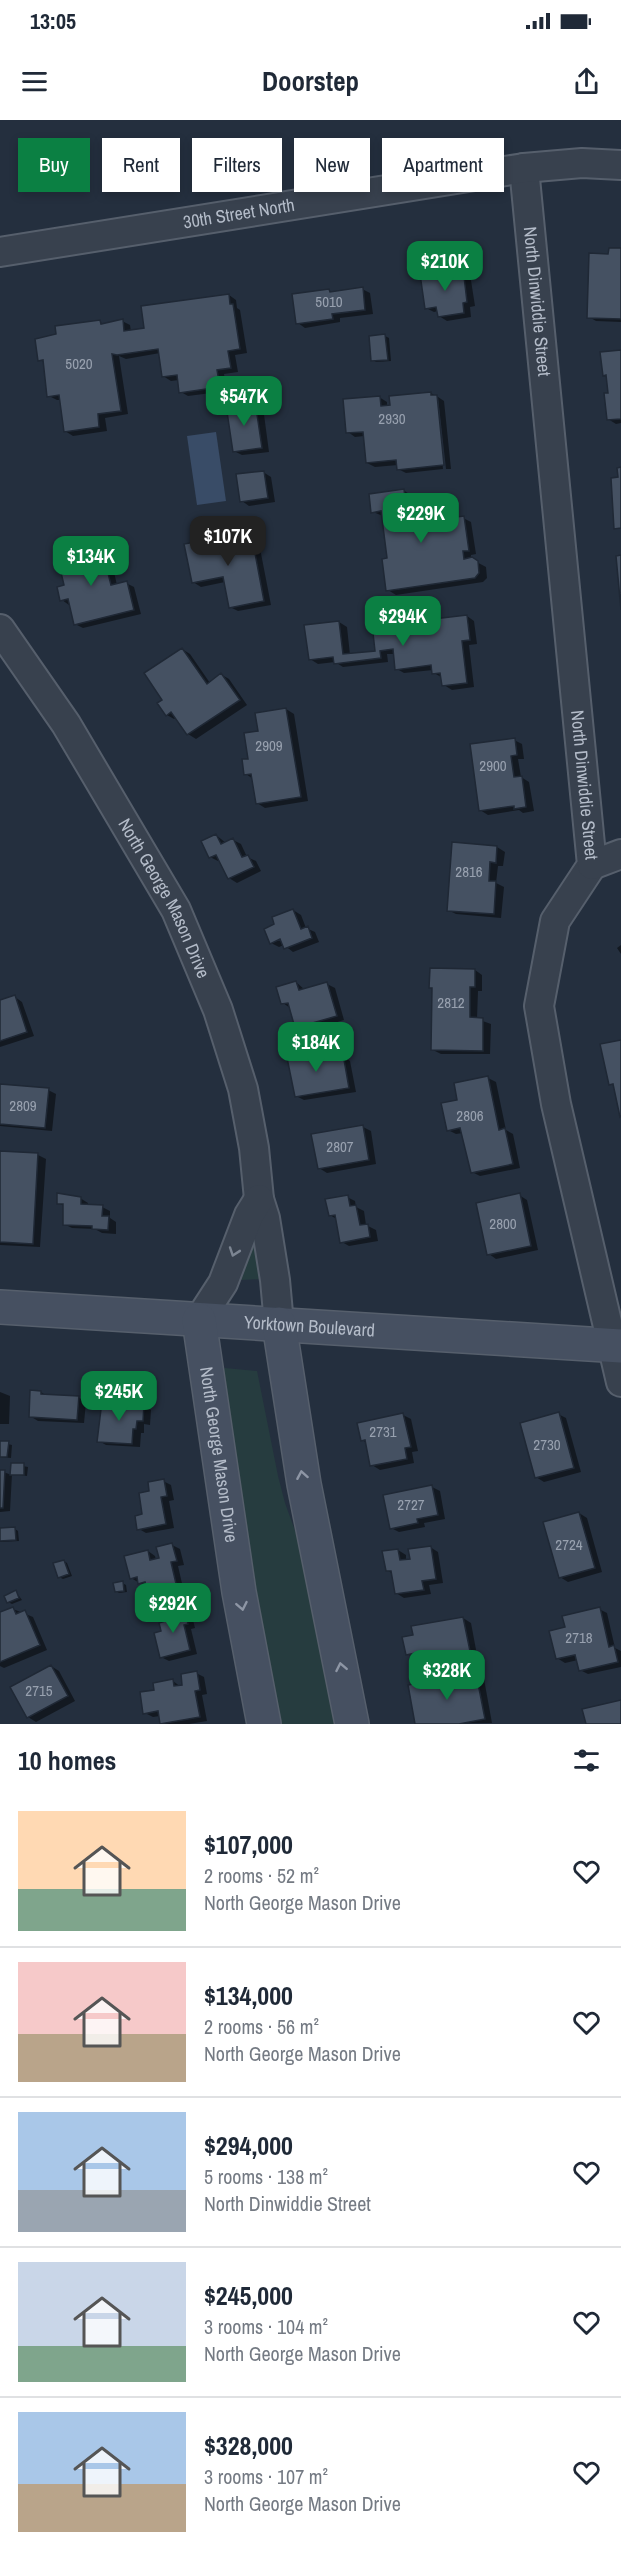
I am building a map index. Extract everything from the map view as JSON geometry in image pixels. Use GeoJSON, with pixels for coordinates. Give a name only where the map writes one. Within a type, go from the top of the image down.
{"type":"FeatureCollection","features":[{"type":"Feature","properties":{"kind":"street","name":"30th Street North"},"geometry":{"type":"LineString","coordinates":[[0,252],[524,168],[582,163],[621,165]]}},
{"type":"Feature","properties":{"kind":"street","name":"North Dinwiddie Street"},"geometry":{"type":"LineString","coordinates":[[524,168],[592,865],[555,921],[539,1006],[556,1104],[617,1346],[621,1382]]}},
{"type":"Feature","properties":{"kind":"street","name":"North George Mason Drive"},"geometry":{"type":"LineString","coordinates":[[0,629],[66,724],[176,910],[218,1010],[243,1089],[254,1148],[259,1199],[265,1218],[276,1280],[279,1324],[304,1484],[352,1724]]}},
{"type":"Feature","properties":{"kind":"street"},"geometry":{"type":"LineString","coordinates":[[592,865],[621,854]]}},
{"type":"Feature","properties":{"kind":"street"},"geometry":{"type":"LineString","coordinates":[[199,1320],[223,1283],[245,1224],[259,1199]]}},
{"type":"Feature","properties":{"kind":"street","name":"Yorktown Boulevard"},"geometry":{"type":"LineString","coordinates":[[0,1307],[617,1346]]}},
{"type":"Feature","properties":{"kind":"street","name":"North George Mason Drive"},"geometry":{"type":"LineString","coordinates":[[199,1320],[239,1592],[264,1724]]}},
{"type":"Feature","properties":{"kind":"green space"},"geometry":{"type":"Polygon","coordinates":[[[251,1235],[257,1239],[264,1279],[241,1280],[241,1263],[251,1235]]]}},
{"type":"Feature","properties":{"kind":"green space"},"geometry":{"type":"Polygon","coordinates":[[[225,1368],[257,1371],[278,1476],[298,1539],[338,1724],[281,1724],[214,1373],[225,1368]]]}},
{"type":"Feature","properties":{"kind":"water"},"geometry":{"type":"Polygon","coordinates":[[[216,432],[226,501],[197,505],[187,436],[216,432]]]}},
{"type":"Feature","properties":{"kind":"building"},"geometry":{"type":"Polygon","coordinates":[[[609,248],[621,248],[621,319],[587,318],[589,253],[608,254],[609,248]]]}},
{"type":"Feature","properties":{"kind":"building"},"geometry":{"type":"Polygon","coordinates":[[[463,268],[467,302],[463,303],[464,313],[438,317],[436,307],[425,309],[420,274],[463,268]]]}},
{"type":"Feature","properties":{"kind":"building"},"geometry":{"type":"Polygon","coordinates":[[[363,287],[365,310],[332,314],[333,319],[296,324],[292,294],[363,287]]]}},
{"type":"Feature","properties":{"kind":"building"},"geometry":{"type":"Polygon","coordinates":[[[229,294],[230,304],[233,304],[240,349],[228,351],[231,368],[217,370],[220,387],[179,393],[177,375],[162,377],[158,349],[112,354],[121,411],[98,414],[99,427],[64,432],[59,395],[47,397],[43,360],[38,361],[35,339],[56,334],[55,326],[100,320],[101,324],[123,319],[124,331],[144,328],[141,306],[229,294]]]}},
{"type":"Feature","properties":{"kind":"building"},"geometry":{"type":"Polygon","coordinates":[[[385,334],[388,360],[371,361],[369,336],[385,334]]]}},
{"type":"Feature","properties":{"kind":"building"},"geometry":{"type":"Polygon","coordinates":[[[621,350],[621,419],[607,420],[604,393],[608,393],[600,352],[621,350]]]}},
{"type":"Feature","properties":{"kind":"building"},"geometry":{"type":"Polygon","coordinates":[[[431,392],[431,395],[437,395],[444,465],[397,470],[396,460],[366,463],[363,432],[346,433],[343,399],[380,396],[381,406],[390,405],[389,396],[431,392]]]}},
{"type":"Feature","properties":{"kind":"building"},"geometry":{"type":"Polygon","coordinates":[[[255,401],[262,448],[233,452],[226,405],[255,401]]]}},
{"type":"Feature","properties":{"kind":"building"},"geometry":{"type":"Polygon","coordinates":[[[621,467],[621,528],[614,529],[611,478],[618,477],[617,468],[621,467]]]}},
{"type":"Feature","properties":{"kind":"building"},"geometry":{"type":"Polygon","coordinates":[[[264,471],[268,498],[240,502],[236,474],[264,471]]]}},
{"type":"Feature","properties":{"kind":"building"},"geometry":{"type":"Polygon","coordinates":[[[404,489],[406,508],[440,503],[442,519],[464,516],[469,551],[463,551],[464,559],[472,557],[478,561],[479,573],[475,578],[386,591],[382,559],[387,558],[381,511],[371,513],[369,494],[404,489]]]}},
{"type":"Feature","properties":{"kind":"building"},"geometry":{"type":"Polygon","coordinates":[[[251,532],[264,601],[229,608],[223,577],[192,583],[184,544],[251,532]]]}},
{"type":"Feature","properties":{"kind":"building"},"geometry":{"type":"Polygon","coordinates":[[[101,545],[111,585],[127,581],[134,610],[74,625],[68,599],[60,601],[57,587],[64,585],[57,556],[101,545]]]}},
{"type":"Feature","properties":{"kind":"building"},"geometry":{"type":"Polygon","coordinates":[[[621,555],[621,610],[616,556],[621,555]]]}},
{"type":"Feature","properties":{"kind":"building"},"geometry":{"type":"Polygon","coordinates":[[[467,615],[470,640],[462,641],[467,683],[442,686],[440,673],[432,674],[431,665],[395,670],[393,649],[380,651],[381,658],[334,664],[333,657],[309,660],[304,625],[339,621],[343,654],[375,651],[373,633],[426,627],[425,620],[467,615]]]}},
{"type":"Feature","properties":{"kind":"building"},"geometry":{"type":"Polygon","coordinates":[[[182,648],[207,684],[221,673],[240,700],[187,735],[171,712],[166,716],[157,703],[162,700],[144,673],[182,648]]]}},
{"type":"Feature","properties":{"kind":"building"},"geometry":{"type":"Polygon","coordinates":[[[286,708],[301,797],[256,804],[251,774],[244,775],[242,759],[248,759],[244,733],[258,731],[255,713],[286,708]]]}},
{"type":"Feature","properties":{"kind":"building"},"geometry":{"type":"Polygon","coordinates":[[[515,738],[517,755],[511,756],[514,777],[522,776],[526,807],[514,809],[514,806],[479,811],[470,744],[515,738]]]}},
{"type":"Feature","properties":{"kind":"building"},"geometry":{"type":"Polygon","coordinates":[[[216,834],[221,844],[233,838],[242,857],[248,855],[254,867],[228,879],[216,855],[209,858],[201,841],[216,834]]]}},
{"type":"Feature","properties":{"kind":"building"},"geometry":{"type":"Polygon","coordinates":[[[452,842],[497,846],[496,863],[490,862],[489,881],[496,881],[494,914],[447,911],[452,842]]]}},
{"type":"Feature","properties":{"kind":"building"},"geometry":{"type":"Polygon","coordinates":[[[293,909],[301,929],[308,926],[312,938],[284,949],[280,939],[270,944],[264,929],[274,924],[272,917],[293,909]]]}},
{"type":"Feature","properties":{"kind":"building"},"geometry":{"type":"Polygon","coordinates":[[[430,968],[475,969],[475,987],[470,987],[470,1017],[483,1018],[483,1051],[431,1050],[430,968]]]}},
{"type":"Feature","properties":{"kind":"building"},"geometry":{"type":"Polygon","coordinates":[[[296,981],[299,990],[327,982],[337,1016],[295,1028],[288,1003],[281,1004],[276,987],[296,981]]]}},
{"type":"Feature","properties":{"kind":"building"},"geometry":{"type":"Polygon","coordinates":[[[15,995],[27,1032],[0,1041],[0,1000],[15,995]]]}},
{"type":"Feature","properties":{"kind":"building"},"geometry":{"type":"Polygon","coordinates":[[[621,1040],[620,1117],[613,1084],[609,1085],[600,1044],[621,1040]]]}},
{"type":"Feature","properties":{"kind":"building"},"geometry":{"type":"Polygon","coordinates":[[[311,1048],[313,1060],[343,1054],[349,1088],[295,1097],[286,1053],[311,1048]]]}},
{"type":"Feature","properties":{"kind":"building"},"geometry":{"type":"Polygon","coordinates":[[[488,1076],[499,1130],[505,1128],[513,1164],[471,1173],[460,1128],[447,1131],[441,1103],[457,1100],[454,1083],[488,1076]]]}},
{"type":"Feature","properties":{"kind":"building"},"geometry":{"type":"Polygon","coordinates":[[[0,1084],[49,1088],[45,1128],[0,1124],[0,1084]]]}},
{"type":"Feature","properties":{"kind":"building"},"geometry":{"type":"Polygon","coordinates":[[[363,1125],[369,1160],[318,1169],[311,1134],[363,1125]]]}},
{"type":"Feature","properties":{"kind":"building"},"geometry":{"type":"Polygon","coordinates":[[[0,1151],[38,1153],[33,1244],[0,1242],[0,1151]]]}},
{"type":"Feature","properties":{"kind":"building"},"geometry":{"type":"Polygon","coordinates":[[[57,1193],[81,1197],[81,1204],[103,1205],[102,1216],[109,1216],[108,1230],[92,1229],[92,1226],[63,1225],[63,1204],[57,1204],[57,1193]]]}},
{"type":"Feature","properties":{"kind":"building"},"geometry":{"type":"Polygon","coordinates":[[[520,1193],[531,1246],[487,1255],[476,1203],[520,1193]]]}},
{"type":"Feature","properties":{"kind":"building"},"geometry":{"type":"Polygon","coordinates":[[[348,1195],[350,1206],[356,1205],[360,1225],[368,1224],[370,1237],[340,1243],[335,1215],[329,1216],[325,1199],[348,1195]]]}},
{"type":"Feature","properties":{"kind":"building"},"geometry":{"type":"Polygon","coordinates":[[[30,1390],[41,1391],[41,1394],[79,1396],[77,1420],[29,1417],[30,1390]]]}},
{"type":"Feature","properties":{"kind":"building"},"geometry":{"type":"Polygon","coordinates":[[[102,1401],[144,1404],[143,1421],[137,1421],[136,1429],[133,1429],[132,1444],[97,1442],[102,1401]]]}},
{"type":"Feature","properties":{"kind":"building"},"geometry":{"type":"Polygon","coordinates":[[[559,1412],[574,1468],[535,1478],[520,1423],[559,1412]]]}},
{"type":"Feature","properties":{"kind":"building"},"geometry":{"type":"Polygon","coordinates":[[[403,1413],[411,1447],[405,1448],[407,1459],[370,1466],[365,1440],[361,1441],[357,1423],[403,1413]]]}},
{"type":"Feature","properties":{"kind":"building"},"geometry":{"type":"Polygon","coordinates":[[[0,1441],[9,1441],[7,1457],[0,1457],[0,1441]]]}},
{"type":"Feature","properties":{"kind":"building"},"geometry":{"type":"Polygon","coordinates":[[[11,1463],[24,1463],[24,1475],[10,1475],[11,1463]]]}},
{"type":"Feature","properties":{"kind":"building"},"geometry":{"type":"Polygon","coordinates":[[[0,1470],[5,1470],[3,1508],[0,1508],[0,1470]]]}},
{"type":"Feature","properties":{"kind":"building"},"geometry":{"type":"Polygon","coordinates":[[[164,1479],[167,1496],[161,1497],[166,1524],[137,1530],[135,1516],[142,1514],[139,1493],[149,1491],[148,1482],[164,1479]]]}},
{"type":"Feature","properties":{"kind":"building"},"geometry":{"type":"Polygon","coordinates":[[[432,1485],[438,1515],[417,1519],[418,1523],[390,1529],[383,1495],[432,1485]]]}},
{"type":"Feature","properties":{"kind":"building"},"geometry":{"type":"Polygon","coordinates":[[[579,1512],[595,1568],[559,1578],[543,1522],[579,1512]]]}},
{"type":"Feature","properties":{"kind":"building"},"geometry":{"type":"Polygon","coordinates":[[[15,1527],[16,1540],[0,1541],[0,1528],[15,1527]]]}},
{"type":"Feature","properties":{"kind":"building"},"geometry":{"type":"Polygon","coordinates":[[[172,1543],[177,1561],[171,1562],[177,1588],[148,1595],[145,1582],[138,1584],[137,1577],[130,1579],[124,1556],[148,1550],[150,1560],[159,1558],[156,1547],[172,1543]]]}},
{"type":"Feature","properties":{"kind":"building"},"geometry":{"type":"Polygon","coordinates":[[[431,1546],[436,1579],[422,1581],[424,1590],[395,1594],[391,1571],[386,1571],[382,1551],[398,1549],[400,1560],[410,1559],[408,1549],[431,1546]]]}},
{"type":"Feature","properties":{"kind":"building"},"geometry":{"type":"Polygon","coordinates":[[[64,1560],[69,1574],[58,1578],[53,1563],[64,1560]]]}},
{"type":"Feature","properties":{"kind":"building"},"geometry":{"type":"Polygon","coordinates":[[[123,1581],[124,1591],[115,1592],[113,1583],[123,1581]]]}},
{"type":"Feature","properties":{"kind":"building"},"geometry":{"type":"Polygon","coordinates":[[[16,1590],[19,1598],[7,1603],[4,1596],[16,1590]]]}},
{"type":"Feature","properties":{"kind":"building"},"geometry":{"type":"Polygon","coordinates":[[[184,1606],[188,1624],[184,1625],[190,1650],[160,1658],[154,1633],[161,1631],[159,1623],[172,1619],[169,1609],[184,1606]]]}},
{"type":"Feature","properties":{"kind":"building"},"geometry":{"type":"Polygon","coordinates":[[[13,1607],[16,1614],[25,1610],[40,1645],[0,1662],[0,1612],[13,1607]]]}},
{"type":"Feature","properties":{"kind":"building"},"geometry":{"type":"Polygon","coordinates":[[[600,1607],[609,1647],[614,1645],[618,1662],[579,1671],[575,1655],[556,1659],[549,1631],[565,1627],[562,1616],[600,1607]]]}},
{"type":"Feature","properties":{"kind":"building"},"geometry":{"type":"Polygon","coordinates":[[[463,1617],[470,1651],[417,1660],[416,1653],[406,1655],[402,1637],[413,1635],[411,1626],[463,1617]]]}},
{"type":"Feature","properties":{"kind":"building"},"geometry":{"type":"Polygon","coordinates":[[[51,1665],[68,1696],[27,1718],[10,1687],[51,1665]]]}},
{"type":"Feature","properties":{"kind":"building"},"geometry":{"type":"Polygon","coordinates":[[[197,1671],[200,1690],[195,1691],[200,1717],[160,1724],[158,1711],[143,1714],[140,1692],[154,1690],[153,1683],[173,1679],[174,1686],[182,1685],[181,1674],[197,1671]]]}},
{"type":"Feature","properties":{"kind":"building"},"geometry":{"type":"Polygon","coordinates":[[[476,1673],[485,1719],[459,1724],[415,1724],[408,1685],[476,1673]]]}},
{"type":"Feature","properties":{"kind":"building"},"geometry":{"type":"Polygon","coordinates":[[[621,1700],[621,1724],[586,1724],[582,1709],[621,1700]]]}}]}
